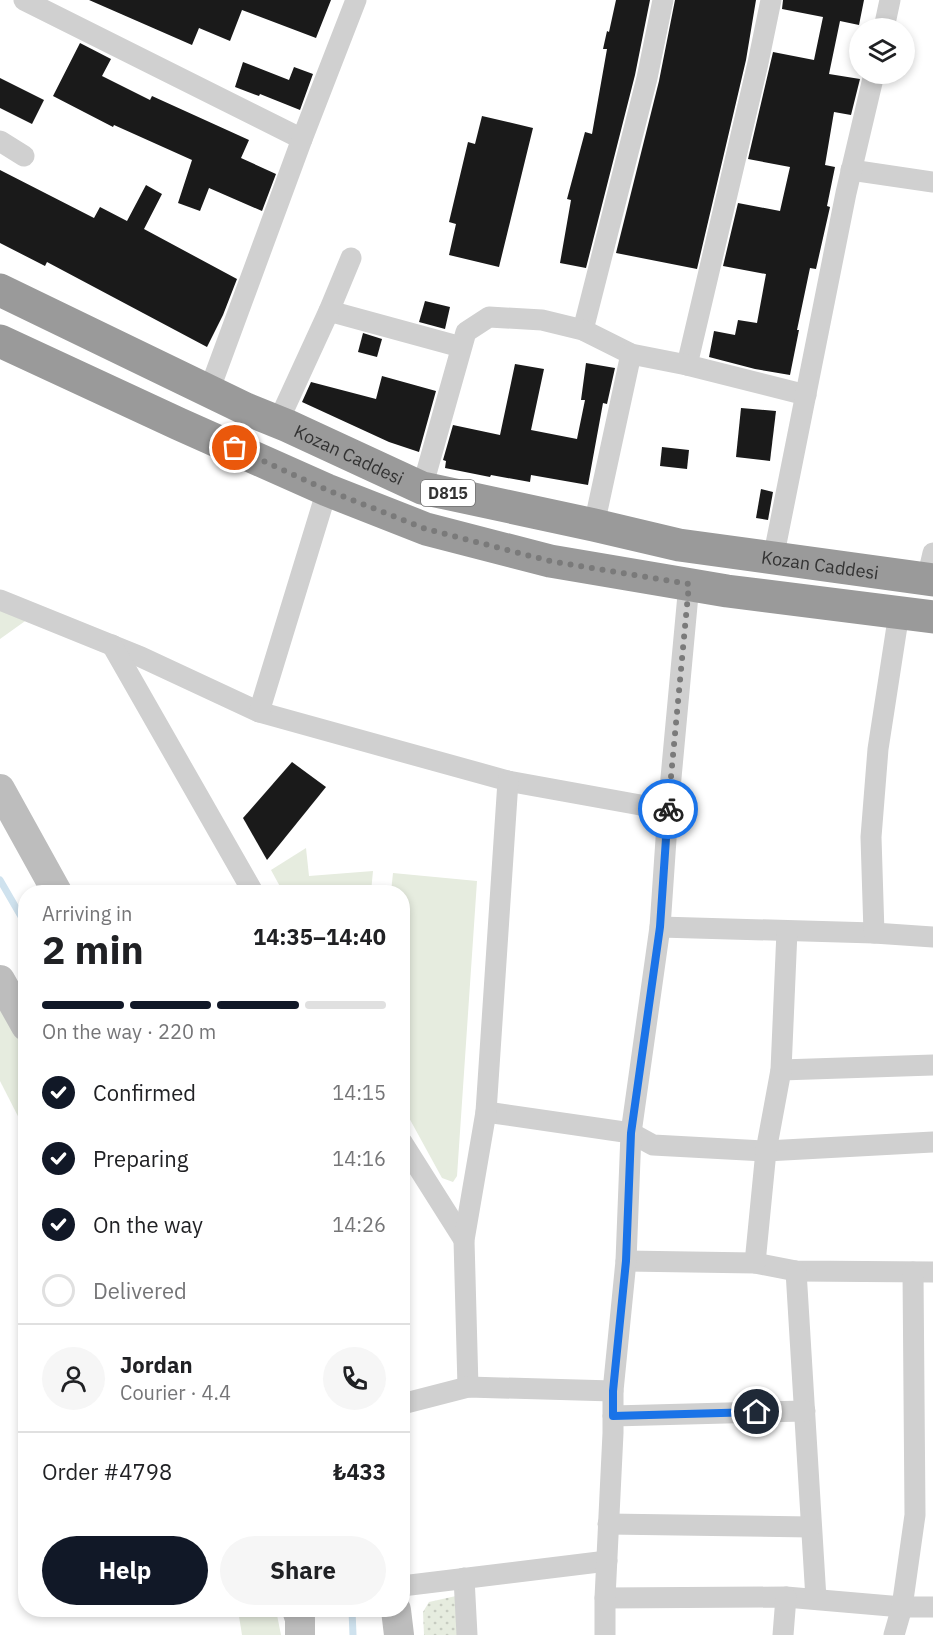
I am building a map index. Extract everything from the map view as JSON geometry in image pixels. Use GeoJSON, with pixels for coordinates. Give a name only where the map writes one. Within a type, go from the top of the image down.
{"type":"FeatureCollection","features":[{"type":"Feature","properties":{"kind":"highway","name":"Kozan Caddesi"},"geometry":{"type":"LineString","coordinates":[[0,290],[246,409],[422,488],[679,545],[773,559],[931,571]]}},
{"type":"Feature","properties":{"kind":"highway","name":"Kozan Caddesi"},"geometry":{"type":"LineString","coordinates":[[0,341],[327,490],[426,529],[550,561],[727,591],[933,617]]}},
{"type":"Feature","properties":{"kind":"main road"},"geometry":{"type":"LineString","coordinates":[[0,789],[53,885]]}},
{"type":"Feature","properties":{"kind":"main road"},"geometry":{"type":"LineString","coordinates":[[0,980],[18,1012]]}},
{"type":"Feature","properties":{"kind":"main road"},"geometry":{"type":"LineString","coordinates":[[299,1617],[300,1635]]}},
{"type":"Feature","properties":{"kind":"main road"},"geometry":{"type":"LineString","coordinates":[[397,1617],[399,1635]]}},
{"type":"Feature","properties":{"kind":"street"},"geometry":{"type":"LineString","coordinates":[[24,0],[302,139]]}},
{"type":"Feature","properties":{"kind":"street"},"geometry":{"type":"LineString","coordinates":[[209,391],[356,0]]}},
{"type":"Feature","properties":{"kind":"street"},"geometry":{"type":"LineString","coordinates":[[583,330],[647,78],[663,0]]}},
{"type":"Feature","properties":{"kind":"street"},"geometry":{"type":"LineString","coordinates":[[687,365],[771,0]]}},
{"type":"Feature","properties":{"kind":"street"},"geometry":{"type":"LineString","coordinates":[[886,18],[890,0]]}},
{"type":"Feature","properties":{"kind":"street"},"geometry":{"type":"LineString","coordinates":[[773,559],[851,170],[871,84]]}},
{"type":"Feature","properties":{"kind":"street"},"geometry":{"type":"LineString","coordinates":[[0,141],[24,156]]}},
{"type":"Feature","properties":{"kind":"street"},"geometry":{"type":"LineString","coordinates":[[851,170],[933,183]]}},
{"type":"Feature","properties":{"kind":"street"},"geometry":{"type":"LineString","coordinates":[[278,422],[351,258]]}},
{"type":"Feature","properties":{"kind":"street"},"geometry":{"type":"LineString","coordinates":[[329,311],[461,347]]}},
{"type":"Feature","properties":{"kind":"street"},"geometry":{"type":"LineString","coordinates":[[422,488],[466,332],[489,317],[542,320],[583,330],[631,354],[687,365],[806,395]]}},
{"type":"Feature","properties":{"kind":"street"},"geometry":{"type":"LineString","coordinates":[[594,525],[631,354]]}},
{"type":"Feature","properties":{"kind":"street"},"geometry":{"type":"LineString","coordinates":[[259,712],[327,490]]}},
{"type":"Feature","properties":{"kind":"street"},"geometry":{"type":"LineString","coordinates":[[605,1635],[613,1391],[626,1261],[631,1133],[660,927],[668,810],[689,584]]}},
{"type":"Feature","properties":{"kind":"street"},"geometry":{"type":"LineString","coordinates":[[0,600],[141,657],[259,712],[508,781],[668,810]]}},
{"type":"Feature","properties":{"kind":"street"},"geometry":{"type":"LineString","coordinates":[[874,933],[871,837],[877,760],[899,613]]}},
{"type":"Feature","properties":{"kind":"street"},"geometry":{"type":"LineString","coordinates":[[111,645],[248,885]]}},
{"type":"Feature","properties":{"kind":"street"},"geometry":{"type":"LineString","coordinates":[[468,1387],[464,1240],[486,1112],[508,781]]}},
{"type":"Feature","properties":{"kind":"street"},"geometry":{"type":"LineString","coordinates":[[660,927],[874,933],[933,938]]}},
{"type":"Feature","properties":{"kind":"street"},"geometry":{"type":"LineString","coordinates":[[755,1263],[766,1151],[782,1070],[787,931]]}},
{"type":"Feature","properties":{"kind":"street"},"geometry":{"type":"LineString","coordinates":[[782,1070],[933,1065]]}},
{"type":"Feature","properties":{"kind":"street"},"geometry":{"type":"LineString","coordinates":[[486,1112],[631,1133],[653,1145],[766,1151],[933,1142]]}},
{"type":"Feature","properties":{"kind":"street"},"geometry":{"type":"LineString","coordinates":[[410,1155],[464,1240]]}},
{"type":"Feature","properties":{"kind":"street"},"geometry":{"type":"LineString","coordinates":[[626,1261],[755,1263],[796,1271],[923,1272],[923,1369],[915,1515],[902,1607],[894,1635]]}},
{"type":"Feature","properties":{"kind":"street"},"geometry":{"type":"LineString","coordinates":[[796,1271],[816,1599]]}},
{"type":"Feature","properties":{"kind":"street"},"geometry":{"type":"LineString","coordinates":[[410,1402],[468,1387],[613,1391]]}},
{"type":"Feature","properties":{"kind":"street"},"geometry":{"type":"LineString","coordinates":[[613,1416],[805,1411]]}},
{"type":"Feature","properties":{"kind":"street"},"geometry":{"type":"LineString","coordinates":[[609,1524],[811,1527]]}},
{"type":"Feature","properties":{"kind":"street"},"geometry":{"type":"LineString","coordinates":[[410,1585],[607,1561]]}},
{"type":"Feature","properties":{"kind":"street"},"geometry":{"type":"LineString","coordinates":[[464,1578],[467,1635]]}},
{"type":"Feature","properties":{"kind":"street"},"geometry":{"type":"LineString","coordinates":[[605,1598],[786,1597],[902,1607],[933,1607]]}},
{"type":"Feature","properties":{"kind":"street"},"geometry":{"type":"LineString","coordinates":[[783,1635],[786,1597]]}},
{"type":"Feature","properties":{"kind":"shaded area"},"geometry":{"type":"Polygon","coordinates":[[[0,607],[28,619],[0,639],[0,607]]]}},
{"type":"Feature","properties":{"kind":"shaded area"},"geometry":{"type":"Polygon","coordinates":[[[306,848],[309,876],[373,871],[372,885],[279,885],[271,870],[306,848]]]}},
{"type":"Feature","properties":{"kind":"shaded area"},"geometry":{"type":"Polygon","coordinates":[[[393,873],[477,881],[457,1176],[453,1182],[442,1178],[410,1120],[410,885],[392,885],[393,873]]]}},
{"type":"Feature","properties":{"kind":"shaded area"},"geometry":{"type":"Polygon","coordinates":[[[0,999],[18,1033],[18,1116],[0,1081],[0,999]]]}},
{"type":"Feature","properties":{"kind":"shaded area"},"geometry":{"type":"Polygon","coordinates":[[[465,1594],[465,1635],[424,1635],[423,1612],[429,1602],[465,1594]]]}},
{"type":"Feature","properties":{"kind":"shaded area"},"geometry":{"type":"Polygon","coordinates":[[[239,1617],[277,1617],[281,1635],[242,1635],[239,1617]]]}},
{"type":"Feature","properties":{"kind":"building"},"geometry":{"type":"Polygon","coordinates":[[[89,0],[331,0],[316,38],[242,10],[230,41],[199,28],[192,45],[89,0]]]}},
{"type":"Feature","properties":{"kind":"building"},"geometry":{"type":"Polygon","coordinates":[[[616,0],[650,0],[635,75],[586,268],[560,263],[571,200],[567,199],[585,132],[592,134],[607,49],[603,49],[616,0]]]}},
{"type":"Feature","properties":{"kind":"building"},"geometry":{"type":"Polygon","coordinates":[[[675,0],[756,0],[746,60],[697,269],[616,253],[659,81],[675,0]]]}},
{"type":"Feature","properties":{"kind":"building"},"geometry":{"type":"Polygon","coordinates":[[[783,0],[864,0],[860,18],[849,18],[849,23],[840,21],[829,74],[849,77],[849,84],[859,84],[851,115],[834,112],[825,165],[835,167],[827,206],[830,207],[816,269],[810,268],[790,375],[709,357],[714,331],[735,335],[738,320],[757,323],[766,274],[723,266],[738,203],[780,211],[790,167],[748,159],[773,52],[814,60],[823,17],[782,9],[783,0]]]}},
{"type":"Feature","properties":{"kind":"building"},"geometry":{"type":"Polygon","coordinates":[[[80,43],[111,59],[102,76],[150,100],[152,96],[249,140],[241,158],[276,174],[262,211],[209,188],[200,211],[178,203],[192,160],[114,125],[113,127],[53,96],[80,43]]]}},
{"type":"Feature","properties":{"kind":"building"},"geometry":{"type":"Polygon","coordinates":[[[243,62],[289,80],[294,67],[313,74],[300,110],[235,87],[243,62]]]}},
{"type":"Feature","properties":{"kind":"building"},"geometry":{"type":"Polygon","coordinates":[[[0,78],[44,100],[32,124],[0,108],[0,78]]]}},
{"type":"Feature","properties":{"kind":"building"},"geometry":{"type":"Polygon","coordinates":[[[482,116],[533,128],[499,267],[449,255],[456,224],[449,222],[468,142],[475,144],[482,116]]]}},
{"type":"Feature","properties":{"kind":"building"},"geometry":{"type":"Polygon","coordinates":[[[0,170],[94,218],[100,207],[127,221],[146,185],[162,194],[144,229],[237,279],[207,347],[47,262],[45,266],[0,243],[0,170]]]}},
{"type":"Feature","properties":{"kind":"building"},"geometry":{"type":"Polygon","coordinates":[[[425,301],[450,307],[445,329],[419,322],[425,301]]]}},
{"type":"Feature","properties":{"kind":"building"},"geometry":{"type":"Polygon","coordinates":[[[363,333],[382,339],[377,357],[358,352],[363,333]]]}},
{"type":"Feature","properties":{"kind":"building"},"geometry":{"type":"Polygon","coordinates":[[[586,363],[615,368],[607,404],[603,403],[588,485],[531,475],[530,482],[445,468],[446,461],[443,460],[453,425],[500,435],[515,364],[544,369],[531,430],[577,439],[585,400],[581,400],[586,363]]]}},
{"type":"Feature","properties":{"kind":"building"},"geometry":{"type":"Polygon","coordinates":[[[382,376],[436,391],[419,452],[389,442],[302,402],[311,382],[376,399],[382,376]]]}},
{"type":"Feature","properties":{"kind":"building"},"geometry":{"type":"Polygon","coordinates":[[[741,408],[776,411],[770,461],[736,457],[741,408]]]}},
{"type":"Feature","properties":{"kind":"building"},"geometry":{"type":"Polygon","coordinates":[[[662,447],[689,450],[687,469],[660,466],[662,447]]]}},
{"type":"Feature","properties":{"kind":"building"},"geometry":{"type":"Polygon","coordinates":[[[761,489],[773,492],[768,520],[756,518],[761,489]]]}},
{"type":"Feature","properties":{"kind":"building"},"geometry":{"type":"Polygon","coordinates":[[[292,762],[326,787],[267,860],[243,818],[292,762]]]}},
{"type":"Feature","properties":{"kind":"waterway"},"geometry":{"type":"LineString","coordinates":[[0,880],[18,911]]}},
{"type":"Feature","properties":{"kind":"waterway"},"geometry":{"type":"LineString","coordinates":[[352,1617],[353,1635]]}},
{"type":"Feature","properties":{"kind":"way so far"},"geometry":{"type":"LineString","coordinates":[[235,448],[327,490],[426,529],[550,561],[689,584],[668,809]]}},
{"type":"Feature","properties":{"kind":"route"},"geometry":{"type":"LineString","coordinates":[[668,809],[660,927],[631,1133],[626,1261],[613,1391],[613,1416],[757,1412]]}}]}
